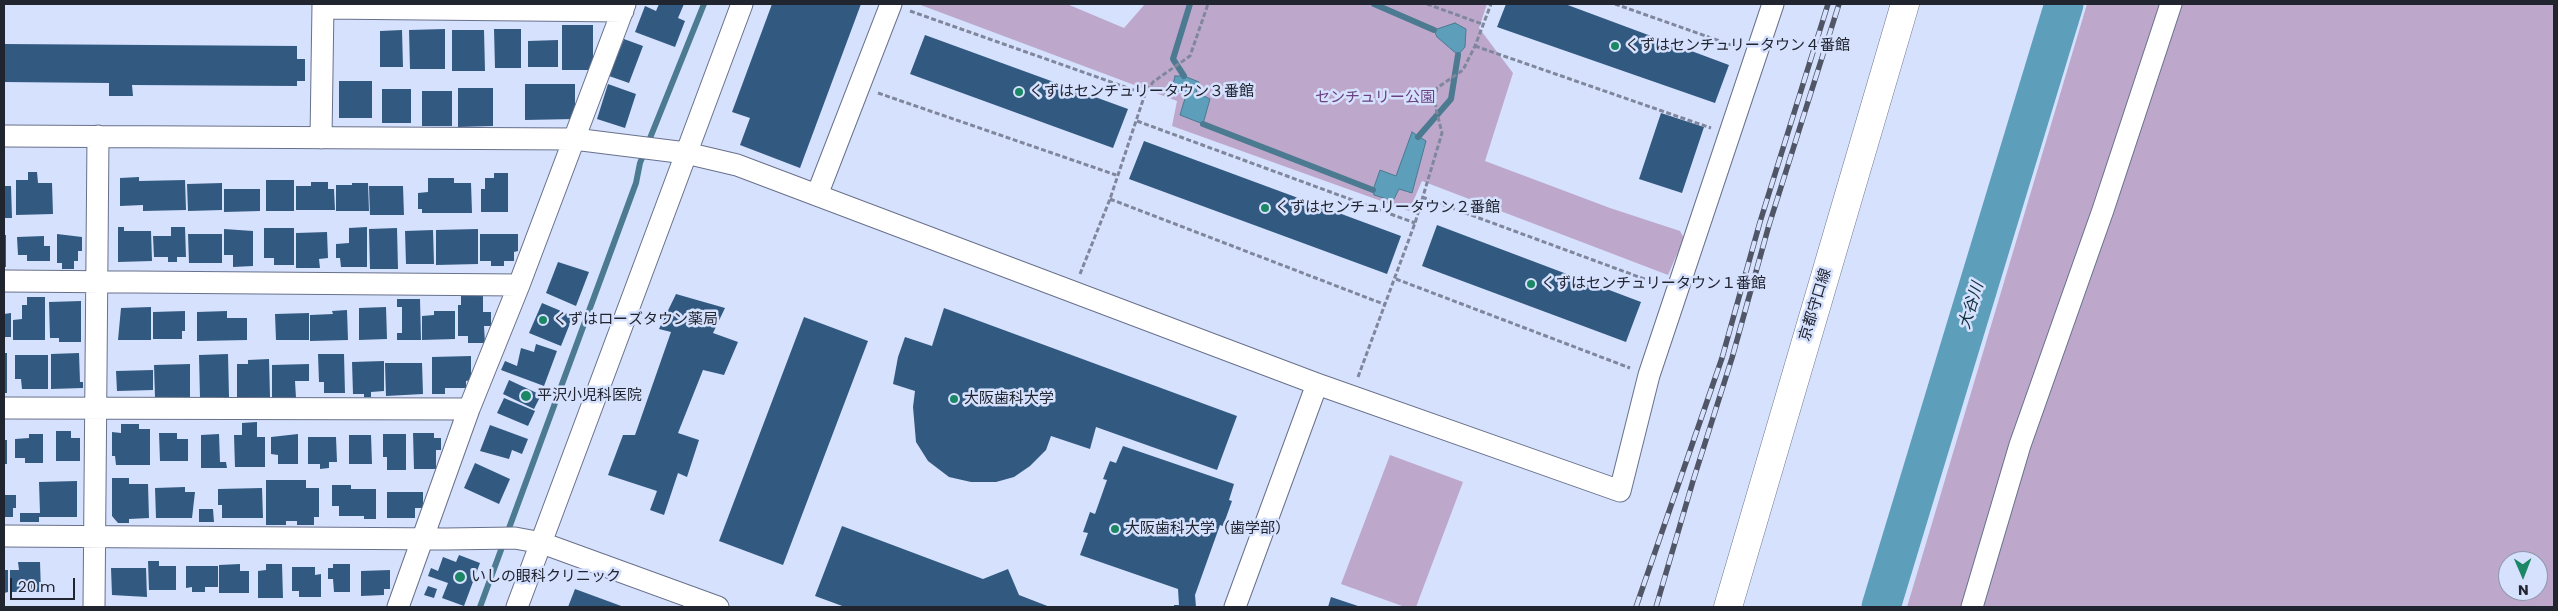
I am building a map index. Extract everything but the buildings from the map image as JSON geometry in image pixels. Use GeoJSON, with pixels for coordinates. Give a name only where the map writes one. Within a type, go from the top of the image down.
{"type":"FeatureCollection","features":[{"type":"Feature","properties":{"kind":"main road","name":"京都守口線"},"geometry":{"type":"LineString","coordinates":[[1728,607],[1906,4]]}},
{"type":"Feature","properties":{"kind":"street"},"geometry":{"type":"LineString","coordinates":[[517,607],[742,4]]}},
{"type":"Feature","properties":{"kind":"street"},"geometry":{"type":"LineString","coordinates":[[817,195],[890,4]]}},
{"type":"Feature","properties":{"kind":"street"},"geometry":{"type":"LineString","coordinates":[[4,136],[574,139],[686,153],[736,165],[1351,397],[1620,491],[1649,375],[1728,134],[1758,54],[1773,4]]}},
{"type":"Feature","properties":{"kind":"street"},"geometry":{"type":"LineString","coordinates":[[1972,607],[2020,445],[2103,210],[2171,4]]}},
{"type":"Feature","properties":{"kind":"street"},"geometry":{"type":"LineString","coordinates":[[321,138],[323,6],[624,7],[519,284],[469,409],[398,607]]}},
{"type":"Feature","properties":{"kind":"street"},"geometry":{"type":"LineString","coordinates":[[94,607],[98,136]]}},
{"type":"Feature","properties":{"kind":"street"},"geometry":{"type":"LineString","coordinates":[[4,281],[519,284]]}},
{"type":"Feature","properties":{"kind":"street"},"geometry":{"type":"LineString","coordinates":[[1235,607],[1317,384]]}},
{"type":"Feature","properties":{"kind":"street"},"geometry":{"type":"LineString","coordinates":[[4,408],[469,409]]}},
{"type":"Feature","properties":{"kind":"street"},"geometry":{"type":"LineString","coordinates":[[4,536],[516,538],[542,543],[718,607]]}},
{"type":"Feature","properties":{"kind":"path"},"geometry":{"type":"LineString","coordinates":[[890,4],[1145,94]]}},
{"type":"Feature","properties":{"kind":"path"},"geometry":{"type":"LineString","coordinates":[[1074,291],[1110,199],[1116,175],[1145,94],[1153,82],[1190,56],[1208,4]]}},
{"type":"Feature","properties":{"kind":"path"},"geometry":{"type":"LineString","coordinates":[[1427,4],[1482,24]]}},
{"type":"Feature","properties":{"kind":"path"},"geometry":{"type":"LineString","coordinates":[[1351,397],[1416,223],[1442,133],[1435,103],[1437,88],[1463,70],[1475,46],[1491,4]]}},
{"type":"Feature","properties":{"kind":"path"},"geometry":{"type":"LineString","coordinates":[[1615,4],[1758,54]]}},
{"type":"Feature","properties":{"kind":"path"},"geometry":{"type":"LineString","coordinates":[[1475,46],[1728,134]]}},
{"type":"Feature","properties":{"kind":"path"},"geometry":{"type":"LineString","coordinates":[[859,86],[1116,175]]}},
{"type":"Feature","properties":{"kind":"path"},"geometry":{"type":"LineString","coordinates":[[1136,121],[1416,223]]}},
{"type":"Feature","properties":{"kind":"path"},"geometry":{"type":"LineString","coordinates":[[1422,197],[1676,291]]}},
{"type":"Feature","properties":{"kind":"path"},"geometry":{"type":"LineString","coordinates":[[1110,199],[1386,304]]}},
{"type":"Feature","properties":{"kind":"path"},"geometry":{"type":"LineString","coordinates":[[1396,278],[1649,375]]}},
{"type":"Feature","properties":{"kind":"green space","name":"センチュリー公園"},"geometry":{"type":"Polygon","coordinates":[[[918,4],[1067,4],[1124,28],[1145,4],[1487,4],[1479,28],[1513,73],[1485,161],[1610,208],[1680,231],[1684,238],[1668,275],[1422,181],[1409,211],[1172,126],[1177,101],[918,4]]]}},
{"type":"Feature","properties":{"kind":"green space"},"geometry":{"type":"Polygon","coordinates":[[[2087,4],[2554,4],[2554,607],[1907,607],[2087,4]]]}},
{"type":"Feature","properties":{"kind":"green space"},"geometry":{"type":"Polygon","coordinates":[[[1390,455],[1463,482],[1416,607],[1405,607],[1341,584],[1390,455]]]}},
{"type":"Feature","properties":{"kind":"water"},"geometry":{"type":"Polygon","coordinates":[[[1455,23],[1466,29],[1465,47],[1458,55],[1437,37],[1434,30],[1455,23]]]}},
{"type":"Feature","properties":{"kind":"water"},"geometry":{"type":"Polygon","coordinates":[[[1175,76],[1184,76],[1199,82],[1196,92],[1210,99],[1203,124],[1180,115],[1186,95],[1172,88],[1175,76]]]}},
{"type":"Feature","properties":{"kind":"water"},"geometry":{"type":"Polygon","coordinates":[[[1412,132],[1426,141],[1412,193],[1399,189],[1393,201],[1374,195],[1373,190],[1380,170],[1396,176],[1412,132]]]}},
{"type":"Feature","properties":{"kind":"waterway"},"geometry":{"type":"LineString","coordinates":[[480,607],[636,183],[640,163],[704,4]]}},
{"type":"Feature","properties":{"kind":"waterway"},"geometry":{"type":"LineString","coordinates":[[1184,76],[1173,59],[1190,4]]}},
{"type":"Feature","properties":{"kind":"waterway"},"geometry":{"type":"LineString","coordinates":[[1374,4],[1434,30]]}},
{"type":"Feature","properties":{"kind":"waterway","name":"大谷川"},"geometry":{"type":"LineString","coordinates":[[1881,607],[2064,4]]}},
{"type":"Feature","properties":{"kind":"waterway"},"geometry":{"type":"LineString","coordinates":[[1418,137],[1451,99],[1458,55]]}},
{"type":"Feature","properties":{"kind":"waterway"},"geometry":{"type":"LineString","coordinates":[[1203,124],[1373,190]]}},
{"type":"Feature","properties":{"kind":"railway"},"geometry":{"type":"LineString","coordinates":[[1636,607],[1722,358],[1760,222],[1828,4]]}},
{"type":"Feature","properties":{"kind":"railway"},"geometry":{"type":"LineString","coordinates":[[1656,607],[1732,358],[1769,225],[1839,4]]}},
{"type":"Feature","properties":{"kind":"place","name":"くずはセンチュリータウン４番館"},"geometry":{"type":"Point","coordinates":[1615,46]}},
{"type":"Feature","properties":{"kind":"place","name":"くずはセンチュリータウン３番館"},"geometry":{"type":"Point","coordinates":[1019,92]}},
{"type":"Feature","properties":{"kind":"place","name":"くずはセンチュリータウン２番館"},"geometry":{"type":"Point","coordinates":[1265,208]}},
{"type":"Feature","properties":{"kind":"place","name":"くずはセンチュリータウン１番館"},"geometry":{"type":"Point","coordinates":[1531,284]}},
{"type":"Feature","properties":{"kind":"place","name":"くずはローズタウン薬局"},"geometry":{"type":"Point","coordinates":[543,320]}},
{"type":"Feature","properties":{"kind":"place","name":"平沢小児科医院"},"geometry":{"type":"Point","coordinates":[526,396]}},
{"type":"Feature","properties":{"kind":"place","name":"大阪歯科大学"},"geometry":{"type":"Point","coordinates":[954,399]}},
{"type":"Feature","properties":{"kind":"place","name":"大阪歯科大学（歯学部）"},"geometry":{"type":"Point","coordinates":[1115,529]}},
{"type":"Feature","properties":{"kind":"place","name":"いしの眼科クリニック"},"geometry":{"type":"Point","coordinates":[460,577]}}]}
